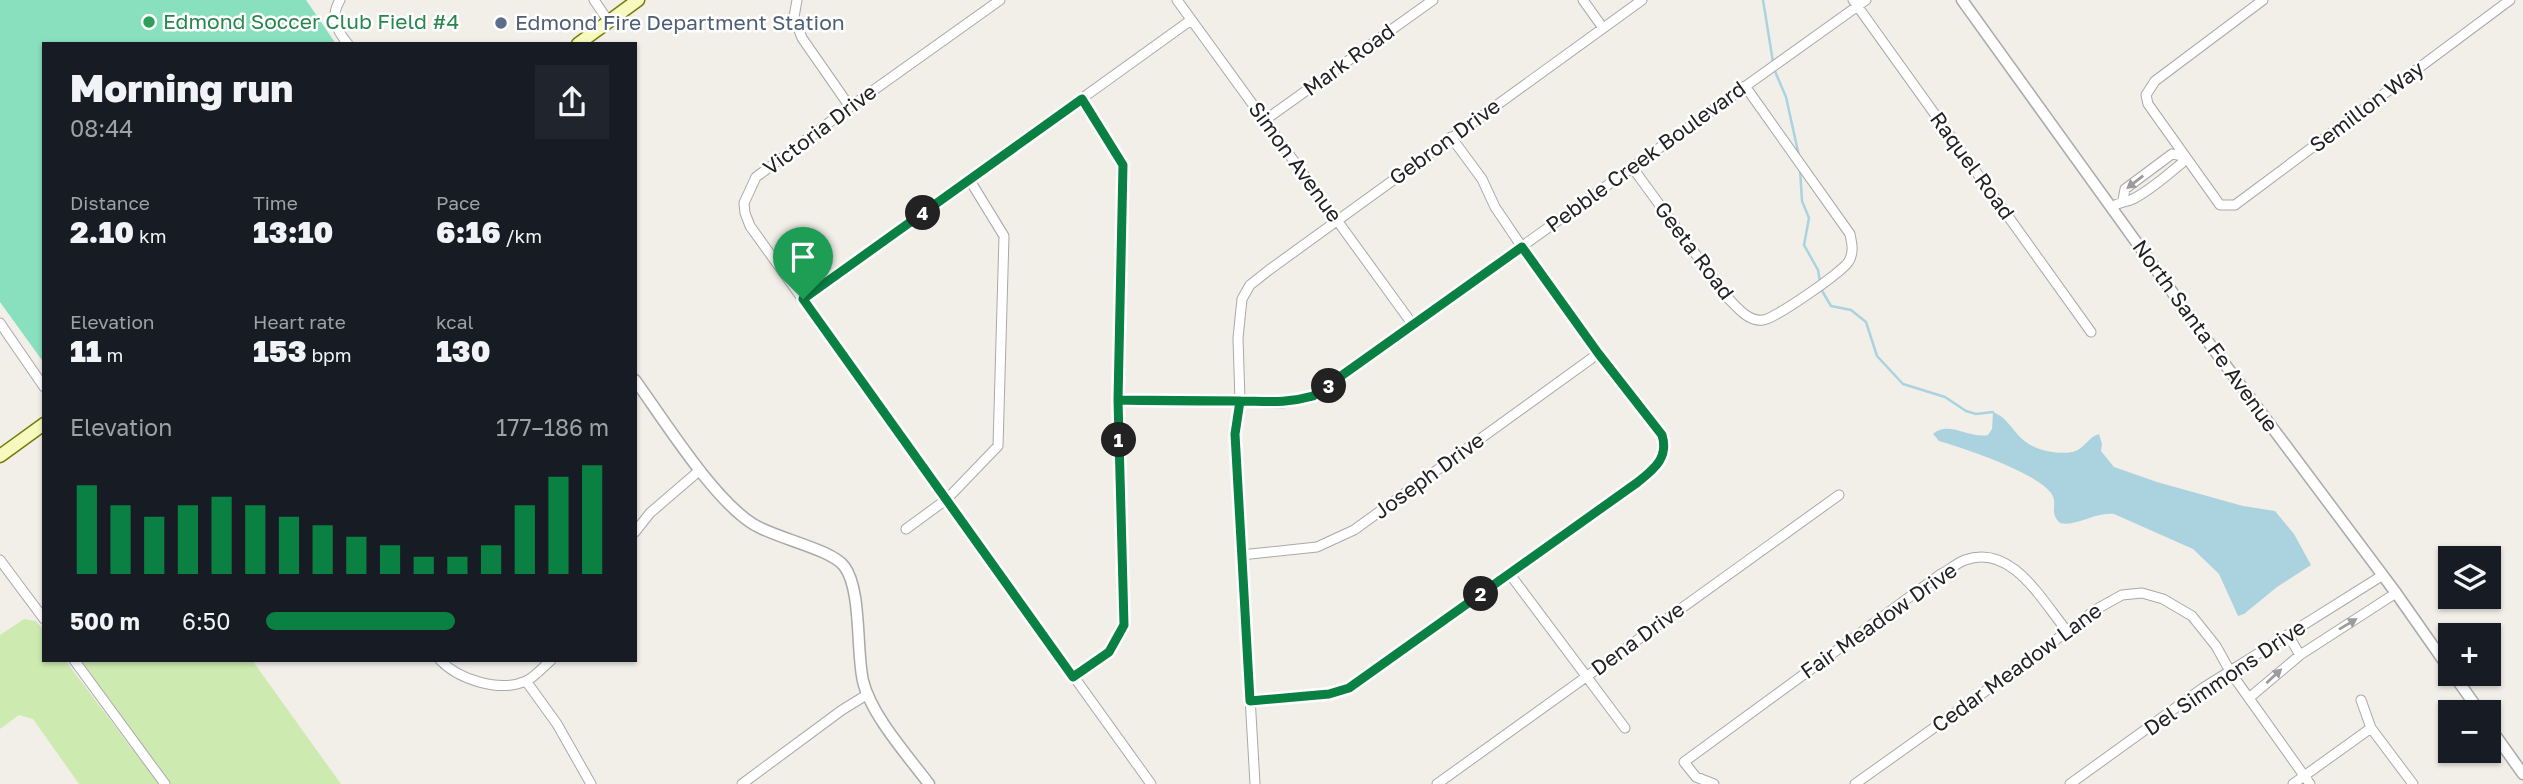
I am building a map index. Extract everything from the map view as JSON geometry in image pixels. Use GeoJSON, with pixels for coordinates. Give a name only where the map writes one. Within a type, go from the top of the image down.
{"type":"FeatureCollection","features":[{"type":"Feature","properties":{"kind":"main road"},"geometry":{"type":"LineString","coordinates":[[581,42],[638,0]]}},
{"type":"Feature","properties":{"kind":"main road"},"geometry":{"type":"LineString","coordinates":[[0,456],[42,425]]}},
{"type":"Feature","properties":{"kind":"street"},"geometry":{"type":"LineString","coordinates":[[340,0],[334,18],[339,33],[346,42]]}},
{"type":"Feature","properties":{"kind":"street"},"geometry":{"type":"LineString","coordinates":[[594,0],[609,22]]}},
{"type":"Feature","properties":{"kind":"street"},"geometry":{"type":"LineString","coordinates":[[797,0],[794,17],[802,37],[850,107]]}},
{"type":"Feature","properties":{"kind":"street","name":"Victoria Drive"},"geometry":{"type":"LineString","coordinates":[[1000,0],[756,177],[744,203],[745,213],[750,226],[1151,784]]}},
{"type":"Feature","properties":{"kind":"street","name":"Simon Avenue"},"geometry":{"type":"LineString","coordinates":[[1177,0],[1413,325]]}},
{"type":"Feature","properties":{"kind":"street","name":"Mark Road"},"geometry":{"type":"LineString","coordinates":[[1265,121],[1433,0]]}},
{"type":"Feature","properties":{"kind":"street"},"geometry":{"type":"LineString","coordinates":[[1583,0],[1602,28]]}},
{"type":"Feature","properties":{"kind":"street","name":"Gebron Drive"},"geometry":{"type":"LineString","coordinates":[[1240,401],[1240,313],[1242,299],[1250,285],[1642,0]]}},
{"type":"Feature","properties":{"kind":"street","name":"North Santa Fe Avenue"},"geometry":{"type":"LineString","coordinates":[[1962,0],[2438,653]]}},
{"type":"Feature","properties":{"kind":"street"},"geometry":{"type":"LineString","coordinates":[[2112,207],[2123,200],[2131,201],[2182,163],[2183,156],[2148,104],[2146,95],[2155,81],[2263,0]]}},
{"type":"Feature","properties":{"kind":"street","name":"Semillon Way"},"geometry":{"type":"LineString","coordinates":[[2183,156],[2220,205],[2235,205],[2510,0]]}},
{"type":"Feature","properties":{"kind":"street","name":"Pebble Creek Boulevard"},"geometry":{"type":"LineString","coordinates":[[1118,400],[1283,403],[1313,396],[1859,2]]}},
{"type":"Feature","properties":{"kind":"street","name":"Raquel Road"},"geometry":{"type":"LineString","coordinates":[[1859,2],[2091,332]]}},
{"type":"Feature","properties":{"kind":"street"},"geometry":{"type":"LineString","coordinates":[[803,299],[1192,20]]}},
{"type":"Feature","properties":{"kind":"street","name":"Geeta Road"},"geometry":{"type":"LineString","coordinates":[[1632,167],[1727,297],[1753,320],[1765,321],[1839,271],[1849,263],[1853,251],[1850,234],[1745,86]]}},
{"type":"Feature","properties":{"kind":"street"},"geometry":{"type":"LineString","coordinates":[[1073,677],[1109,652],[1124,625],[1118,400],[1123,165],[1082,99]]}},
{"type":"Feature","properties":{"kind":"street"},"geometry":{"type":"LineString","coordinates":[[1250,701],[1329,694],[1349,688],[1638,482],[1654,470],[1664,457],[1666,446],[1662,435],[1598,353],[1522,247],[1495,207],[1482,179],[1451,138]]}},
{"type":"Feature","properties":{"kind":"street"},"geometry":{"type":"LineString","coordinates":[[2123,200],[2125,189],[2153,167],[2172,154],[2183,156]]}},
{"type":"Feature","properties":{"kind":"street"},"geometry":{"type":"LineString","coordinates":[[2153,167],[2162,179]]}},
{"type":"Feature","properties":{"kind":"street"},"geometry":{"type":"LineString","coordinates":[[906,528],[947,499],[998,446],[1004,236],[969,179]]}},
{"type":"Feature","properties":{"kind":"street"},"geometry":{"type":"LineString","coordinates":[[0,323],[42,384]]}},
{"type":"Feature","properties":{"kind":"street","name":"Joseph Drive"},"geometry":{"type":"LineString","coordinates":[[1241,555],[1317,547],[1354,530],[1598,353]]}},
{"type":"Feature","properties":{"kind":"street"},"geometry":{"type":"LineString","coordinates":[[637,383],[732,508],[752,524],[780,538],[835,558],[845,567],[852,583],[860,667],[868,694],[880,716],[929,784]]}},
{"type":"Feature","properties":{"kind":"street"},"geometry":{"type":"LineString","coordinates":[[1240,401],[1235,434],[1255,784]]}},
{"type":"Feature","properties":{"kind":"street"},"geometry":{"type":"LineString","coordinates":[[637,529],[650,513],[701,470]]}},
{"type":"Feature","properties":{"kind":"street","name":"Dena Drive"},"geometry":{"type":"LineString","coordinates":[[1437,784],[1839,495]]}},
{"type":"Feature","properties":{"kind":"street","name":"Fair Meadow Drive"},"geometry":{"type":"LineString","coordinates":[[1714,784],[1696,777],[1684,762],[1964,560],[1981,557],[1999,559],[2016,568],[2067,631]]}},
{"type":"Feature","properties":{"kind":"street"},"geometry":{"type":"LineString","coordinates":[[0,560],[42,617]]}},
{"type":"Feature","properties":{"kind":"street"},"geometry":{"type":"LineString","coordinates":[[1509,573],[1625,729]]}},
{"type":"Feature","properties":{"kind":"street","name":"Del Simmons Drive"},"geometry":{"type":"LineString","coordinates":[[2070,784],[2203,688],[2231,673],[2383,575]]}},
{"type":"Feature","properties":{"kind":"street","name":"Cedar Meadow Lane"},"geometry":{"type":"LineString","coordinates":[[1856,784],[2095,610],[2122,596],[2142,593],[2163,599],[2192,616],[2216,646],[2231,673],[2307,780]]}},
{"type":"Feature","properties":{"kind":"street"},"geometry":{"type":"LineString","coordinates":[[2249,698],[2300,655],[2396,593]]}},
{"type":"Feature","properties":{"kind":"street"},"geometry":{"type":"LineString","coordinates":[[2288,635],[2300,655]]}},
{"type":"Feature","properties":{"kind":"street"},"geometry":{"type":"LineString","coordinates":[[75,662],[165,784]]}},
{"type":"Feature","properties":{"kind":"street"},"geometry":{"type":"LineString","coordinates":[[442,662],[466,679],[512,685],[526,681],[549,662]]}},
{"type":"Feature","properties":{"kind":"street"},"geometry":{"type":"LineString","coordinates":[[526,681],[557,724],[591,784]]}},
{"type":"Feature","properties":{"kind":"street"},"geometry":{"type":"LineString","coordinates":[[743,784],[842,710],[868,694]]}},
{"type":"Feature","properties":{"kind":"street"},"geometry":{"type":"LineString","coordinates":[[2361,700],[2371,728],[2413,784]]}},
{"type":"Feature","properties":{"kind":"street"},"geometry":{"type":"LineString","coordinates":[[2293,784],[2307,780],[2371,728]]}},
{"type":"Feature","properties":{"kind":"street"},"geometry":{"type":"LineString","coordinates":[[2501,743],[2523,774]]}},
{"type":"Feature","properties":{"kind":"green space"},"geometry":{"type":"Polygon","coordinates":[[[0,0],[306,0],[335,42],[42,42],[42,360],[0,302],[0,0]]]}},
{"type":"Feature","properties":{"kind":"green space"},"geometry":{"type":"Polygon","coordinates":[[[24,619],[36,621],[42,628],[42,662],[67,662],[133,750],[139,746],[77,662],[253,662],[341,784],[79,784],[33,719],[19,715],[0,729],[0,635],[24,619]]]}},
{"type":"Feature","properties":{"kind":"water"},"geometry":{"type":"Polygon","coordinates":[[[1993,412],[2005,420],[2026,442],[2038,448],[2052,452],[2072,452],[2099,434],[2101,451],[2114,467],[2243,506],[2275,511],[2294,534],[2311,565],[2238,616],[2219,574],[2193,549],[2114,514],[2073,523],[2060,523],[2054,512],[2053,497],[2043,485],[1999,462],[1939,441],[1933,434],[1939,430],[1952,429],[1974,435],[1988,435],[1992,429],[1993,412]]]}},
{"type":"Feature","properties":{"kind":"waterway"},"geometry":{"type":"LineString","coordinates":[[1763,0],[1773,62]]}},
{"type":"Feature","properties":{"kind":"waterway"},"geometry":{"type":"LineString","coordinates":[[1774,69],[1786,97],[1799,156]]}},
{"type":"Feature","properties":{"kind":"waterway"},"geometry":{"type":"LineString","coordinates":[[1800,169],[1802,201],[1809,218],[1804,245],[1818,270],[1820,282]]}},
{"type":"Feature","properties":{"kind":"waterway"},"geometry":{"type":"LineString","coordinates":[[1821,289],[1831,306],[1851,310],[1866,322],[1877,356],[1903,384],[1945,397],[1966,411],[1976,414],[1993,412]]}},
{"type":"Feature","properties":{"kind":"place","name":"Edmond Soccer Club Field #4"},"geometry":{"type":"Point","coordinates":[149,22]}},
{"type":"Feature","properties":{"kind":"place","name":"Edmond Fire Department Station"},"geometry":{"type":"Point","coordinates":[501,23]}},
{"type":"Feature","properties":{"kind":"route"},"geometry":{"type":"LineString","coordinates":[[803,299],[1073,677],[1109,652],[1124,625],[1118,400],[1240,401],[1235,434],[1250,701],[1329,694],[1349,688],[1654,470],[1664,457],[1666,446],[1662,435],[1598,353],[1522,247],[1313,396],[1283,403],[1240,401],[1179,402],[1118,400],[1123,165],[1082,99],[803,299]]}}]}
